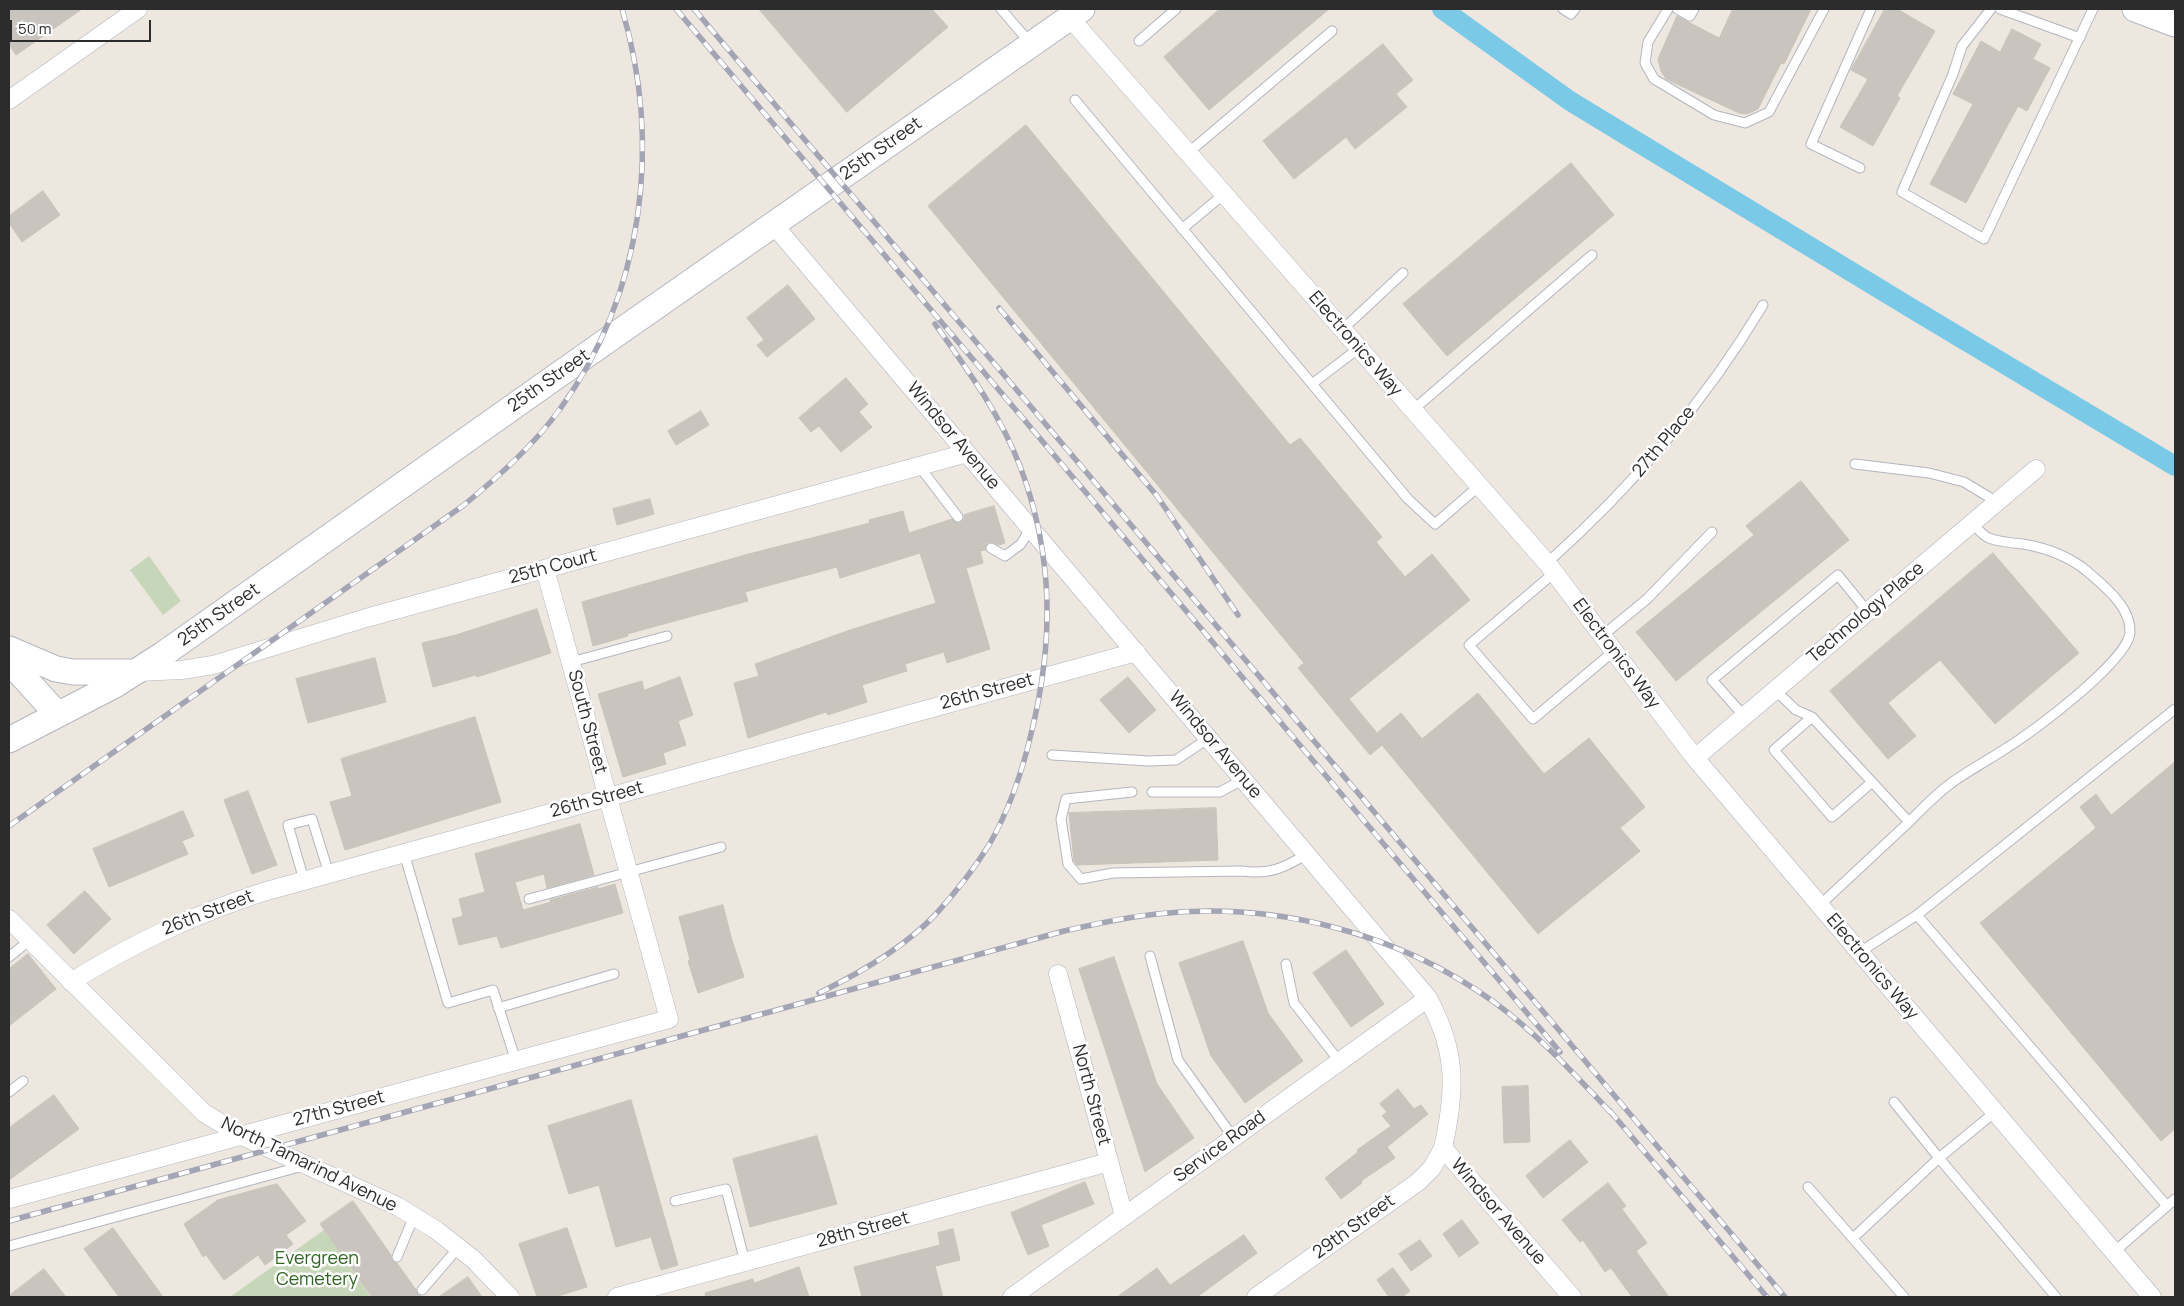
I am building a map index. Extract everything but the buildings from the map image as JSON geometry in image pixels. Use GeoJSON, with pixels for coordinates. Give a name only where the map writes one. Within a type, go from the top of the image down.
{"type":"FeatureCollection","features":[{"type":"Feature","properties":{"kind":"main road"},"geometry":{"type":"LineString","coordinates":[[2135,9],[2175,24]]}},
{"type":"Feature","properties":{"kind":"main road","name":"25th Street"},"geometry":{"type":"LineString","coordinates":[[9,740],[137,672],[1076,13]]}},
{"type":"Feature","properties":{"kind":"main road"},"geometry":{"type":"LineString","coordinates":[[9,649],[56,669],[73,672],[137,672]]}},
{"type":"Feature","properties":{"kind":"main road"},"geometry":{"type":"LineString","coordinates":[[9,661],[58,714]]}},
{"type":"Feature","properties":{"kind":"street"},"geometry":{"type":"LineString","coordinates":[[9,100],[138,9]]}},
{"type":"Feature","properties":{"kind":"street","name":"Electronics Way"},"geometry":{"type":"LineString","coordinates":[[1076,13],[1188,153],[1550,568],[1695,758],[2152,1297]]}},
{"type":"Feature","properties":{"kind":"street","name":"Windsor Avenue"},"geometry":{"type":"LineString","coordinates":[[774,224],[1428,998],[1445,1034],[1451,1065],[1451,1112],[1443,1148],[1572,1297]]}},
{"type":"Feature","properties":{"kind":"street","name":"25th Court"},"geometry":{"type":"LineString","coordinates":[[137,672],[182,670],[213,665],[366,618],[967,453]]}},
{"type":"Feature","properties":{"kind":"street","name":"Technology Place"},"geometry":{"type":"LineString","coordinates":[[1695,758],[2036,469]]}},
{"type":"Feature","properties":{"kind":"street","name":"South Street"},"geometry":{"type":"LineString","coordinates":[[546,569],[669,1020]]}},
{"type":"Feature","properties":{"kind":"street","name":"26th Street"},"geometry":{"type":"LineString","coordinates":[[71,982],[111,957],[211,909],[304,880],[1136,652]]}},
{"type":"Feature","properties":{"kind":"street","name":"North Tamarind Avenue"},"geometry":{"type":"LineString","coordinates":[[9,919],[204,1113],[242,1136],[397,1206],[414,1216],[436,1230],[458,1248],[496,1281],[510,1297]]}},
{"type":"Feature","properties":{"kind":"street","name":"North Street"},"geometry":{"type":"LineString","coordinates":[[1058,974],[1124,1216]]}},
{"type":"Feature","properties":{"kind":"street","name":"Service Road"},"geometry":{"type":"LineString","coordinates":[[1012,1297],[1428,998]]}},
{"type":"Feature","properties":{"kind":"street","name":"27th Street"},"geometry":{"type":"LineString","coordinates":[[9,1199],[669,1020]]}},
{"type":"Feature","properties":{"kind":"street","name":"29th Street"},"geometry":{"type":"LineString","coordinates":[[1256,1297],[1418,1182],[1432,1168],[1443,1148]]}},
{"type":"Feature","properties":{"kind":"street","name":"28th Street"},"geometry":{"type":"LineString","coordinates":[[617,1297],[1110,1162]]}},
{"type":"Feature","properties":{"kind":"lane"},"geometry":{"type":"LineString","coordinates":[[1001,9],[1031,44]]}},
{"type":"Feature","properties":{"kind":"lane"},"geometry":{"type":"LineString","coordinates":[[1139,41],[1176,9]]}},
{"type":"Feature","properties":{"kind":"lane"},"geometry":{"type":"LineString","coordinates":[[1563,9],[1570,14],[1575,9]]}},
{"type":"Feature","properties":{"kind":"lane"},"geometry":{"type":"LineString","coordinates":[[1668,9],[1648,42],[1645,63],[1654,79],[1714,115],[1745,123],[1770,112],[1824,9]]}},
{"type":"Feature","properties":{"kind":"lane"},"geometry":{"type":"LineString","coordinates":[[1678,9],[1690,16],[1694,9]]}},
{"type":"Feature","properties":{"kind":"lane"},"geometry":{"type":"LineString","coordinates":[[1860,168],[1811,144],[1871,9]]}},
{"type":"Feature","properties":{"kind":"lane"},"geometry":{"type":"LineString","coordinates":[[1991,9],[1962,46],[1953,74],[1902,192],[1984,239],[2093,9]]}},
{"type":"Feature","properties":{"kind":"lane"},"geometry":{"type":"LineString","coordinates":[[2000,9],[2080,38]]}},
{"type":"Feature","properties":{"kind":"lane"},"geometry":{"type":"LineString","coordinates":[[1188,153],[1332,31]]}},
{"type":"Feature","properties":{"kind":"lane"},"geometry":{"type":"LineString","coordinates":[[1075,100],[1408,499],[1434,524],[1479,486]]}},
{"type":"Feature","properties":{"kind":"lane"},"geometry":{"type":"LineString","coordinates":[[1182,229],[1224,194]]}},
{"type":"Feature","properties":{"kind":"lane"},"geometry":{"type":"LineString","coordinates":[[1413,410],[1592,255]]}},
{"type":"Feature","properties":{"kind":"lane"},"geometry":{"type":"LineString","coordinates":[[1342,330],[1403,273]]}},
{"type":"Feature","properties":{"kind":"lane","name":"27th Place"},"geometry":{"type":"LineString","coordinates":[[1614,651],[1533,719],[1469,645],[1550,568],[1631,481],[1675,430],[1716,377],[1763,304]]}},
{"type":"Feature","properties":{"kind":"lane"},"geometry":{"type":"LineString","coordinates":[[1312,384],[1359,348]]}},
{"type":"Feature","properties":{"kind":"lane"},"geometry":{"type":"LineString","coordinates":[[1855,464],[1929,473],[1964,482],[1997,502]]}},
{"type":"Feature","properties":{"kind":"lane"},"geometry":{"type":"LineString","coordinates":[[919,466],[958,517]]}},
{"type":"Feature","properties":{"kind":"lane"},"geometry":{"type":"LineString","coordinates":[[1820,905],[1930,800],[1951,783],[2009,747],[2048,719],[2100,675],[2115,660],[2126,645],[2130,633],[2124,608],[2086,570],[2066,557],[2046,548],[1988,538],[1972,523]]}},
{"type":"Feature","properties":{"kind":"lane"},"geometry":{"type":"LineString","coordinates":[[991,548],[1005,556],[1021,544],[1031,527]]}},
{"type":"Feature","properties":{"kind":"lane"},"geometry":{"type":"LineString","coordinates":[[1602,636],[1647,599],[1712,532]]}},
{"type":"Feature","properties":{"kind":"lane"},"geometry":{"type":"LineString","coordinates":[[1744,716],[1712,680],[1838,575],[1868,612]]}},
{"type":"Feature","properties":{"kind":"lane"},"geometry":{"type":"LineString","coordinates":[[571,662],[667,636]]}},
{"type":"Feature","properties":{"kind":"lane"},"geometry":{"type":"LineString","coordinates":[[1775,690],[1796,710],[1812,717],[1909,822]]}},
{"type":"Feature","properties":{"kind":"lane"},"geometry":{"type":"LineString","coordinates":[[1860,952],[1917,915],[2175,709]]}},
{"type":"Feature","properties":{"kind":"lane"},"geometry":{"type":"LineString","coordinates":[[1812,717],[1774,750],[1832,817],[1872,782]]}},
{"type":"Feature","properties":{"kind":"lane"},"geometry":{"type":"LineString","coordinates":[[1052,755],[1149,761],[1176,760],[1209,738]]}},
{"type":"Feature","properties":{"kind":"lane"},"geometry":{"type":"LineString","coordinates":[[1152,792],[1220,792],[1244,779]]}},
{"type":"Feature","properties":{"kind":"lane"},"geometry":{"type":"LineString","coordinates":[[1132,792],[1066,799],[1061,819],[1068,864],[1081,879],[1113,873],[1242,871],[1260,873],[1287,866],[1307,854]]}},
{"type":"Feature","properties":{"kind":"lane"},"geometry":{"type":"LineString","coordinates":[[304,880],[288,825],[312,819],[329,874]]}},
{"type":"Feature","properties":{"kind":"lane"},"geometry":{"type":"LineString","coordinates":[[529,899],[721,847]]}},
{"type":"Feature","properties":{"kind":"lane"},"geometry":{"type":"LineString","coordinates":[[404,853],[448,1003],[492,990],[516,1061]]}},
{"type":"Feature","properties":{"kind":"lane"},"geometry":{"type":"LineString","coordinates":[[1917,915],[2167,1206]]}},
{"type":"Feature","properties":{"kind":"lane"},"geometry":{"type":"LineString","coordinates":[[9,957],[30,940]]}},
{"type":"Feature","properties":{"kind":"lane"},"geometry":{"type":"LineString","coordinates":[[1150,956],[1178,1060],[1234,1137]]}},
{"type":"Feature","properties":{"kind":"lane"},"geometry":{"type":"LineString","coordinates":[[1286,964],[1294,1003],[1340,1061]]}},
{"type":"Feature","properties":{"kind":"lane"},"geometry":{"type":"LineString","coordinates":[[498,1008],[614,974]]}},
{"type":"Feature","properties":{"kind":"lane"},"geometry":{"type":"LineString","coordinates":[[9,1092],[23,1081]]}},
{"type":"Feature","properties":{"kind":"lane"},"geometry":{"type":"LineString","coordinates":[[1894,1102],[2056,1297]]}},
{"type":"Feature","properties":{"kind":"lane"},"geometry":{"type":"LineString","coordinates":[[1853,1238],[1939,1158],[1995,1112]]}},
{"type":"Feature","properties":{"kind":"lane"},"geometry":{"type":"LineString","coordinates":[[9,1246],[306,1165]]}},
{"type":"Feature","properties":{"kind":"lane"},"geometry":{"type":"LineString","coordinates":[[1808,1187],[1904,1297]]}},
{"type":"Feature","properties":{"kind":"lane"},"geometry":{"type":"LineString","coordinates":[[675,1202],[726,1189],[745,1262]]}},
{"type":"Feature","properties":{"kind":"lane"},"geometry":{"type":"LineString","coordinates":[[2114,1252],[2175,1199]]}},
{"type":"Feature","properties":{"kind":"lane"},"geometry":{"type":"LineString","coordinates":[[398,1257],[414,1216]]}},
{"type":"Feature","properties":{"kind":"lane"},"geometry":{"type":"LineString","coordinates":[[422,1290],[458,1248]]}},
{"type":"Feature","properties":{"kind":"green space"},"geometry":{"type":"Polygon","coordinates":[[[149,556],[181,601],[163,615],[130,570],[149,556]]]}},
{"type":"Feature","properties":{"kind":"green space","name":"Evergreen Cemetery"},"geometry":{"type":"Polygon","coordinates":[[[324,1230],[371,1297],[230,1297],[324,1230]]]}},
{"type":"Feature","properties":{"kind":"waterway"},"geometry":{"type":"LineString","coordinates":[[1442,9],[1570,101],[2175,466]]}},
{"type":"Feature","properties":{"kind":"railway"},"geometry":{"type":"LineString","coordinates":[[9,826],[464,505],[515,460],[560,409],[588,364],[611,317],[627,267],[638,216],[642,164],[641,112],[634,60],[622,9]]}},
{"type":"Feature","properties":{"kind":"railway"},"geometry":{"type":"LineString","coordinates":[[676,9],[1560,1052]]}},
{"type":"Feature","properties":{"kind":"railway"},"geometry":{"type":"LineString","coordinates":[[694,9],[1785,1297]]}},
{"type":"Feature","properties":{"kind":"railway"},"geometry":{"type":"LineString","coordinates":[[999,308],[1157,496],[1238,615]]}},
{"type":"Feature","properties":{"kind":"railway"},"geometry":{"type":"LineString","coordinates":[[819,993],[881,959],[910,938],[936,914],[971,872],[989,845],[1009,805],[1023,763],[1039,700],[1047,633],[1047,599],[1039,533],[1031,500],[1020,466],[1003,428],[982,392],[935,324]]}},
{"type":"Feature","properties":{"kind":"railway"},"geometry":{"type":"LineString","coordinates":[[9,1221],[1064,931],[1122,919],[1201,911],[1246,913],[1290,918],[1334,927],[1376,940],[1417,957],[1457,978],[1511,1015],[1557,1057],[1615,1117]]}},
{"type":"Feature","properties":{"kind":"railway"},"geometry":{"type":"LineString","coordinates":[[1610,1111],[1767,1297]]}}]}
